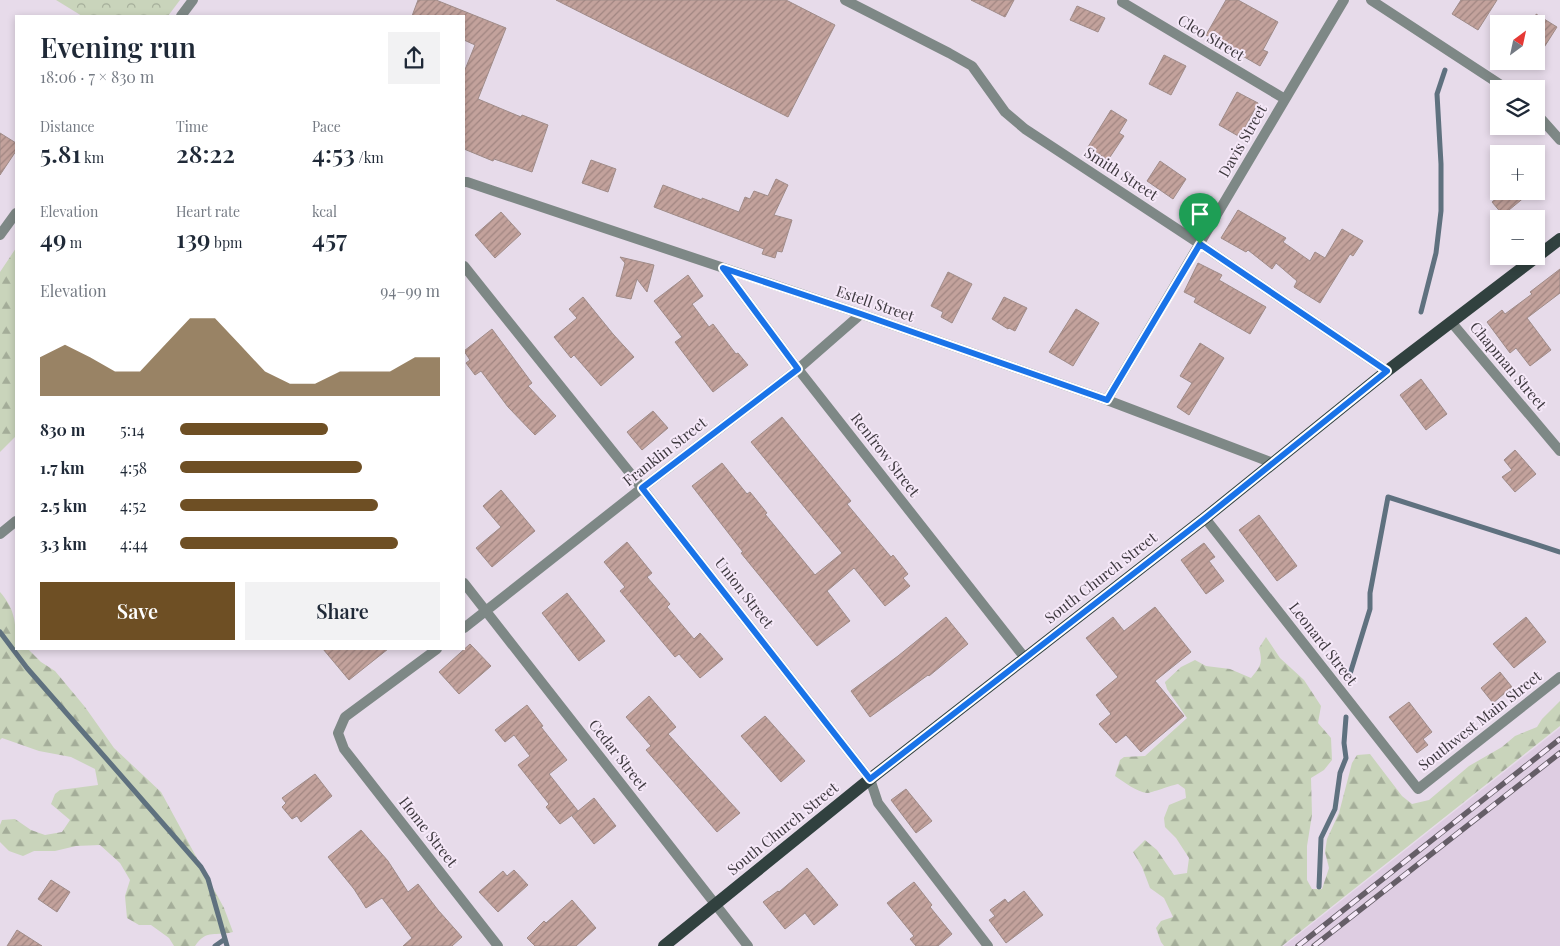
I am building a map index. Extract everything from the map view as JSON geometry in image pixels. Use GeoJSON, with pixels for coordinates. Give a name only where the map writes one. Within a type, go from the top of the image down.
{"type":"FeatureCollection","features":[{"type":"Feature","properties":{"kind":"main road","name":"South Church Street"},"geometry":{"type":"LineString","coordinates":[[664,946],[870,779],[1205,518],[1387,371],[1560,239]]}},
{"type":"Feature","properties":{"kind":"street"},"geometry":{"type":"LineString","coordinates":[[182,15],[193,0]]}},
{"type":"Feature","properties":{"kind":"street","name":"Smith Street"},"geometry":{"type":"LineString","coordinates":[[845,0],[949,52],[972,66],[1005,112],[1025,130],[1200,244],[1387,371]]}},
{"type":"Feature","properties":{"kind":"street","name":"Davis Street"},"geometry":{"type":"LineString","coordinates":[[1107,400],[1344,0]]}},
{"type":"Feature","properties":{"kind":"street"},"geometry":{"type":"LineString","coordinates":[[1371,0],[1493,80]]}},
{"type":"Feature","properties":{"kind":"street","name":"Cleo Street"},"geometry":{"type":"LineString","coordinates":[[1122,2],[1285,99]]}},
{"type":"Feature","properties":{"kind":"street"},"geometry":{"type":"LineString","coordinates":[[1545,123],[1560,140]]}},
{"type":"Feature","properties":{"kind":"street","name":"Estell Street"},"geometry":{"type":"LineString","coordinates":[[465,182],[861,314],[1107,400],[1273,463]]}},
{"type":"Feature","properties":{"kind":"street"},"geometry":{"type":"LineString","coordinates":[[0,235],[15,213]]}},
{"type":"Feature","properties":{"kind":"street","name":"Union Street"},"geometry":{"type":"LineString","coordinates":[[465,267],[642,488],[870,779],[878,803],[988,946]]}},
{"type":"Feature","properties":{"kind":"street","name":"Renfrow Street"},"geometry":{"type":"LineString","coordinates":[[723,268],[798,369],[1025,658]]}},
{"type":"Feature","properties":{"kind":"street","name":"Franklin Street"},"geometry":{"type":"LineString","coordinates":[[465,627],[642,488],[798,369],[861,314]]}},
{"type":"Feature","properties":{"kind":"street","name":"Chapman Street"},"geometry":{"type":"LineString","coordinates":[[1452,323],[1560,451]]}},
{"type":"Feature","properties":{"kind":"street","name":"Leonard Street"},"geometry":{"type":"LineString","coordinates":[[1205,518],[1418,789]]}},
{"type":"Feature","properties":{"kind":"street"},"geometry":{"type":"LineString","coordinates":[[0,534],[15,522]]}},
{"type":"Feature","properties":{"kind":"street","name":"Cedar Street"},"geometry":{"type":"LineString","coordinates":[[465,584],[748,946]]}},
{"type":"Feature","properties":{"kind":"street","name":"Home Street"},"geometry":{"type":"LineString","coordinates":[[436,650],[345,717],[338,733],[344,749],[498,946]]}},
{"type":"Feature","properties":{"kind":"street","name":"Southwest Main Street"},"geometry":{"type":"LineString","coordinates":[[1418,789],[1560,678]]}},
{"type":"Feature","properties":{"kind":"shaded area"},"geometry":{"type":"Polygon","coordinates":[[[1560,728],[1560,946],[1284,946],[1560,728]]]}},
{"type":"Feature","properties":{"kind":"green space"},"geometry":{"type":"Polygon","coordinates":[[[56,0],[180,0],[169,15],[80,15],[56,0]]]}},
{"type":"Feature","properties":{"kind":"green space"},"geometry":{"type":"Polygon","coordinates":[[[15,250],[15,437],[0,452],[0,272],[15,250]]]}},
{"type":"Feature","properties":{"kind":"green space"},"geometry":{"type":"Polygon","coordinates":[[[0,592],[9,605],[14,618],[15,650],[29,650],[41,662],[55,671],[85,707],[114,748],[161,792],[224,908],[233,932],[208,935],[199,940],[195,946],[174,946],[169,938],[151,925],[139,925],[127,918],[125,896],[130,880],[120,863],[100,845],[76,846],[55,851],[34,851],[23,856],[9,851],[0,842],[0,825],[2,820],[15,819],[31,830],[45,835],[62,832],[70,820],[51,804],[55,794],[60,790],[98,785],[95,769],[71,757],[39,751],[2,738],[0,740],[0,592]]]}},
{"type":"Feature","properties":{"kind":"green space"},"geometry":{"type":"Polygon","coordinates":[[[1266,637],[1280,658],[1304,680],[1321,706],[1318,723],[1331,738],[1332,760],[1324,770],[1311,778],[1312,815],[1307,846],[1307,880],[1312,889],[1322,889],[1329,868],[1325,852],[1327,839],[1339,813],[1352,763],[1357,755],[1370,754],[1402,796],[1412,804],[1429,800],[1469,766],[1502,747],[1515,736],[1537,727],[1542,719],[1560,701],[1560,726],[1282,946],[1164,946],[1156,928],[1161,921],[1173,917],[1164,898],[1150,888],[1142,867],[1133,852],[1145,840],[1157,850],[1174,875],[1187,873],[1189,858],[1176,838],[1165,827],[1164,818],[1169,805],[1186,798],[1185,789],[1178,784],[1149,793],[1139,791],[1115,776],[1120,760],[1124,757],[1145,756],[1187,718],[1167,689],[1165,682],[1181,667],[1195,660],[1206,666],[1230,669],[1251,678],[1260,664],[1259,648],[1266,637]]]}},
{"type":"Feature","properties":{"kind":"building"},"geometry":{"type":"Polygon","coordinates":[[[418,0],[436,0],[506,28],[478,99],[521,117],[522,115],[548,125],[532,172],[494,159],[493,161],[465,149],[465,70],[475,45],[465,40],[465,15],[412,15],[418,0]]]}},
{"type":"Feature","properties":{"kind":"building"},"geometry":{"type":"Polygon","coordinates":[[[556,0],[786,0],[835,25],[788,117],[556,0]]]}},
{"type":"Feature","properties":{"kind":"building"},"geometry":{"type":"Polygon","coordinates":[[[971,0],[1014,0],[1005,17],[971,0]]]}},
{"type":"Feature","properties":{"kind":"building"},"geometry":{"type":"Polygon","coordinates":[[[1226,0],[1238,0],[1278,22],[1263,50],[1268,52],[1260,66],[1206,35],[1226,0]]]}},
{"type":"Feature","properties":{"kind":"building"},"geometry":{"type":"Polygon","coordinates":[[[1461,0],[1497,0],[1478,30],[1452,14],[1461,0]]]}},
{"type":"Feature","properties":{"kind":"building"},"geometry":{"type":"Polygon","coordinates":[[[1077,6],[1105,18],[1098,32],[1070,20],[1077,6]]]}},
{"type":"Feature","properties":{"kind":"building"},"geometry":{"type":"Polygon","coordinates":[[[1545,20],[1557,27],[1545,46],[1545,20]]]}},
{"type":"Feature","properties":{"kind":"building"},"geometry":{"type":"Polygon","coordinates":[[[1164,55],[1186,66],[1171,95],[1149,84],[1164,55]]]}},
{"type":"Feature","properties":{"kind":"building"},"geometry":{"type":"Polygon","coordinates":[[[1237,92],[1258,103],[1240,137],[1219,125],[1237,92]]]}},
{"type":"Feature","properties":{"kind":"building"},"geometry":{"type":"Polygon","coordinates":[[[1111,110],[1127,120],[1119,133],[1124,136],[1108,160],[1088,147],[1111,110]]]}},
{"type":"Feature","properties":{"kind":"building"},"geometry":{"type":"Polygon","coordinates":[[[0,133],[15,142],[15,152],[0,175],[0,133]]]}},
{"type":"Feature","properties":{"kind":"building"},"geometry":{"type":"Polygon","coordinates":[[[591,160],[616,169],[608,192],[582,183],[591,160]]]}},
{"type":"Feature","properties":{"kind":"building"},"geometry":{"type":"Polygon","coordinates":[[[1160,161],[1186,179],[1173,199],[1147,181],[1160,161]]]}},
{"type":"Feature","properties":{"kind":"building"},"geometry":{"type":"Polygon","coordinates":[[[776,179],[788,185],[774,215],[792,220],[782,252],[777,251],[775,258],[762,254],[764,249],[654,207],[663,185],[739,212],[745,197],[750,199],[754,191],[768,196],[776,179]]]}},
{"type":"Feature","properties":{"kind":"building"},"geometry":{"type":"Polygon","coordinates":[[[1494,200],[1521,200],[1509,210],[1499,210],[1492,202],[1494,200]]]}},
{"type":"Feature","properties":{"kind":"building"},"geometry":{"type":"Polygon","coordinates":[[[1238,210],[1286,238],[1283,242],[1310,261],[1315,252],[1325,258],[1342,229],[1363,241],[1353,256],[1350,254],[1320,303],[1294,287],[1297,281],[1276,263],[1272,269],[1248,250],[1246,252],[1221,238],[1238,210]]]}},
{"type":"Feature","properties":{"kind":"building"},"geometry":{"type":"Polygon","coordinates":[[[501,212],[521,234],[495,258],[475,235],[501,212]]]}},
{"type":"Feature","properties":{"kind":"building"},"geometry":{"type":"Polygon","coordinates":[[[620,257],[654,265],[647,292],[637,279],[631,299],[616,296],[625,263],[620,257]]]}},
{"type":"Feature","properties":{"kind":"building"},"geometry":{"type":"Polygon","coordinates":[[[1198,263],[1222,275],[1219,280],[1266,307],[1250,334],[1194,302],[1196,298],[1184,292],[1198,263]]]}},
{"type":"Feature","properties":{"kind":"building"},"geometry":{"type":"Polygon","coordinates":[[[1560,269],[1560,293],[1527,318],[1551,350],[1530,366],[1516,348],[1510,353],[1487,322],[1502,310],[1505,314],[1532,294],[1530,292],[1560,269]]]}},
{"type":"Feature","properties":{"kind":"building"},"geometry":{"type":"Polygon","coordinates":[[[948,272],[972,284],[952,323],[941,317],[943,312],[931,306],[948,272]]]}},
{"type":"Feature","properties":{"kind":"building"},"geometry":{"type":"Polygon","coordinates":[[[688,275],[703,296],[692,304],[709,327],[713,324],[736,354],[738,353],[748,365],[713,392],[675,342],[682,337],[654,301],[688,275]]]}},
{"type":"Feature","properties":{"kind":"building"},"geometry":{"type":"Polygon","coordinates":[[[583,297],[634,357],[601,386],[574,355],[571,358],[554,337],[577,318],[569,309],[583,297]]]}},
{"type":"Feature","properties":{"kind":"building"},"geometry":{"type":"Polygon","coordinates":[[[1004,297],[1027,308],[1015,331],[992,319],[1004,297]]]}},
{"type":"Feature","properties":{"kind":"building"},"geometry":{"type":"Polygon","coordinates":[[[1076,309],[1099,323],[1073,366],[1049,352],[1076,309]]]}},
{"type":"Feature","properties":{"kind":"building"},"geometry":{"type":"Polygon","coordinates":[[[492,329],[532,383],[528,386],[556,416],[535,435],[508,407],[481,371],[475,375],[466,363],[470,360],[465,350],[492,329]]]}},
{"type":"Feature","properties":{"kind":"building"},"geometry":{"type":"Polygon","coordinates":[[[1200,343],[1224,358],[1189,415],[1177,407],[1192,383],[1180,376],[1200,343]]]}},
{"type":"Feature","properties":{"kind":"building"},"geometry":{"type":"Polygon","coordinates":[[[1421,379],[1447,414],[1426,430],[1400,395],[1421,379]]]}},
{"type":"Feature","properties":{"kind":"building"},"geometry":{"type":"Polygon","coordinates":[[[653,411],[668,428],[642,450],[627,432],[653,411]]]}},
{"type":"Feature","properties":{"kind":"building"},"geometry":{"type":"Polygon","coordinates":[[[782,417],[851,501],[847,504],[891,557],[893,555],[908,574],[903,578],[910,586],[885,606],[854,568],[827,591],[850,621],[817,646],[741,553],[743,552],[692,486],[722,463],[747,494],[750,492],[767,513],[765,514],[815,575],[842,553],[751,442],[782,417]]]}},
{"type":"Feature","properties":{"kind":"building"},"geometry":{"type":"Polygon","coordinates":[[[1515,450],[1536,474],[1515,492],[1502,477],[1512,470],[1504,460],[1515,450]]]}},
{"type":"Feature","properties":{"kind":"building"},"geometry":{"type":"Polygon","coordinates":[[[501,490],[535,531],[492,567],[476,548],[501,527],[483,506],[501,490]]]}},
{"type":"Feature","properties":{"kind":"building"},"geometry":{"type":"Polygon","coordinates":[[[1259,515],[1297,566],[1277,581],[1239,530],[1259,515]]]}},
{"type":"Feature","properties":{"kind":"building"},"geometry":{"type":"Polygon","coordinates":[[[627,542],[652,573],[647,577],[670,604],[667,607],[694,639],[700,633],[723,659],[700,678],[679,654],[675,657],[620,591],[625,587],[604,562],[627,542]]]}},
{"type":"Feature","properties":{"kind":"building"},"geometry":{"type":"Polygon","coordinates":[[[1204,543],[1215,557],[1209,561],[1224,581],[1206,594],[1181,560],[1204,543]]]}},
{"type":"Feature","properties":{"kind":"building"},"geometry":{"type":"Polygon","coordinates":[[[567,593],[605,641],[579,661],[542,613],[567,593]]]}},
{"type":"Feature","properties":{"kind":"building"},"geometry":{"type":"Polygon","coordinates":[[[1155,607],[1191,652],[1155,681],[1184,716],[1141,752],[1126,735],[1116,743],[1099,724],[1111,714],[1096,695],[1118,677],[1086,638],[1113,617],[1124,631],[1155,607]]]}},
{"type":"Feature","properties":{"kind":"building"},"geometry":{"type":"Polygon","coordinates":[[[946,617],[968,644],[929,676],[870,717],[851,691],[946,617]]]}},
{"type":"Feature","properties":{"kind":"building"},"geometry":{"type":"Polygon","coordinates":[[[1526,617],[1546,642],[1514,668],[1493,644],[1526,617]]]}},
{"type":"Feature","properties":{"kind":"building"},"geometry":{"type":"Polygon","coordinates":[[[470,644],[491,666],[459,694],[439,672],[470,644]]]}},
{"type":"Feature","properties":{"kind":"building"},"geometry":{"type":"Polygon","coordinates":[[[324,650],[387,650],[349,680],[324,650]]]}},
{"type":"Feature","properties":{"kind":"building"},"geometry":{"type":"Polygon","coordinates":[[[1500,672],[1512,687],[1493,703],[1481,688],[1500,672]]]}},
{"type":"Feature","properties":{"kind":"building"},"geometry":{"type":"Polygon","coordinates":[[[649,696],[676,727],[668,734],[740,813],[717,832],[646,750],[651,746],[626,717],[649,696]]]}},
{"type":"Feature","properties":{"kind":"building"},"geometry":{"type":"Polygon","coordinates":[[[1409,702],[1432,732],[1423,739],[1428,745],[1417,753],[1389,717],[1409,702]]]}},
{"type":"Feature","properties":{"kind":"building"},"geometry":{"type":"Polygon","coordinates":[[[527,705],[543,726],[541,727],[567,760],[549,774],[578,811],[560,824],[546,807],[549,804],[518,765],[530,756],[514,735],[505,742],[495,730],[527,705]]]}},
{"type":"Feature","properties":{"kind":"building"},"geometry":{"type":"Polygon","coordinates":[[[765,716],[805,761],[781,782],[741,736],[765,716]]]}},
{"type":"Feature","properties":{"kind":"building"},"geometry":{"type":"Polygon","coordinates":[[[315,774],[332,796],[301,822],[297,816],[292,819],[282,807],[286,803],[282,798],[315,774]]]}},
{"type":"Feature","properties":{"kind":"building"},"geometry":{"type":"Polygon","coordinates":[[[906,789],[932,821],[916,833],[891,800],[906,789]]]}},
{"type":"Feature","properties":{"kind":"building"},"geometry":{"type":"Polygon","coordinates":[[[594,798],[616,826],[594,844],[572,816],[594,798]]]}},
{"type":"Feature","properties":{"kind":"building"},"geometry":{"type":"Polygon","coordinates":[[[361,830],[388,861],[408,892],[418,884],[462,937],[452,946],[403,946],[412,938],[382,898],[366,908],[354,889],[328,857],[361,830]]]}},
{"type":"Feature","properties":{"kind":"building"},"geometry":{"type":"Polygon","coordinates":[[[807,868],[838,905],[814,925],[805,913],[785,929],[763,902],[779,892],[807,868]]]}},
{"type":"Feature","properties":{"kind":"building"},"geometry":{"type":"Polygon","coordinates":[[[514,870],[528,885],[498,912],[479,892],[503,871],[507,876],[514,870]]]}},
{"type":"Feature","properties":{"kind":"building"},"geometry":{"type":"Polygon","coordinates":[[[51,880],[70,892],[57,912],[38,899],[51,880]]]}},
{"type":"Feature","properties":{"kind":"building"},"geometry":{"type":"Polygon","coordinates":[[[914,882],[932,905],[930,907],[952,934],[938,946],[916,946],[910,939],[914,936],[887,903],[914,882]]]}},
{"type":"Feature","properties":{"kind":"building"},"geometry":{"type":"Polygon","coordinates":[[[1024,891],[1043,915],[1006,943],[989,920],[995,916],[990,910],[1005,899],[1008,903],[1024,891]]]}},
{"type":"Feature","properties":{"kind":"building"},"geometry":{"type":"Polygon","coordinates":[[[572,900],[596,928],[576,946],[535,946],[527,938],[544,921],[546,923],[572,900]]]}},
{"type":"Feature","properties":{"kind":"building"},"geometry":{"type":"Polygon","coordinates":[[[17,930],[42,946],[7,946],[17,930]]]}},
{"type":"Feature","properties":{"kind":"waterway"},"geometry":{"type":"LineString","coordinates":[[1421,312],[1436,253],[1441,211],[1441,164],[1437,94],[1445,70]]}},
{"type":"Feature","properties":{"kind":"waterway"},"geometry":{"type":"LineString","coordinates":[[1350,674],[1370,609],[1370,593],[1388,497],[1560,552]]}},
{"type":"Feature","properties":{"kind":"waterway"},"geometry":{"type":"LineString","coordinates":[[0,632],[27,668],[201,867],[208,879],[227,946]]}},
{"type":"Feature","properties":{"kind":"waterway"},"geometry":{"type":"LineString","coordinates":[[1319,887],[1321,838],[1335,809],[1340,773],[1346,758],[1344,743],[1346,717]]}},
{"type":"Feature","properties":{"kind":"waterway"},"geometry":{"type":"LineString","coordinates":[[215,946],[225,939]]}},
{"type":"Feature","properties":{"kind":"railway"},"geometry":{"type":"LineString","coordinates":[[1298,946],[1560,739]]}},
{"type":"Feature","properties":{"kind":"railway"},"geometry":{"type":"LineString","coordinates":[[1314,946],[1560,753]]}},
{"type":"Feature","properties":{"kind":"route"},"geometry":{"type":"LineString","coordinates":[[1200,244],[1387,371],[1205,518],[870,779],[642,488],[798,369],[723,268],[1107,400],[1200,244]]}}]}
